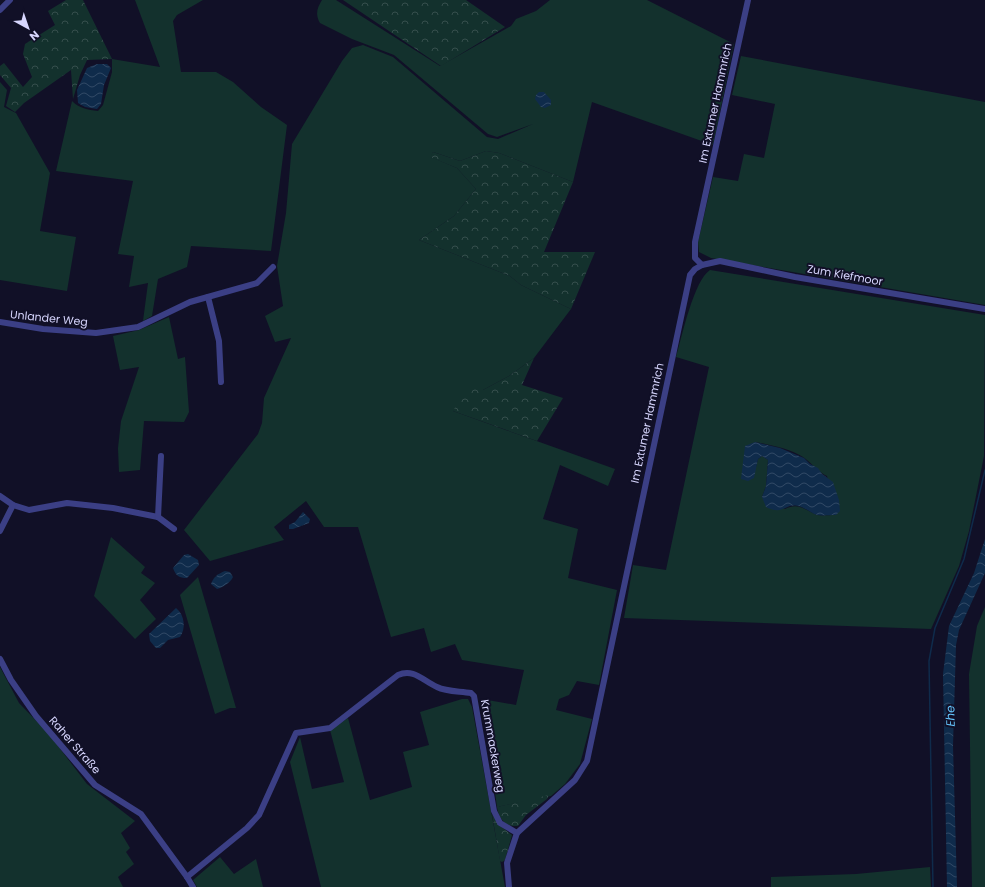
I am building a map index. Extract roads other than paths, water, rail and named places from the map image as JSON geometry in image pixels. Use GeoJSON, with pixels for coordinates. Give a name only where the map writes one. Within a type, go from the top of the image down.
{"type":"FeatureCollection","features":[{"type":"Feature","properties":{"kind":"street"},"geometry":{"type":"LineString","coordinates":[[0,10],[10,0]]}},
{"type":"Feature","properties":{"kind":"street","name":"Im Extumer Hammrich"},"geometry":{"type":"LineString","coordinates":[[517,833],[575,780],[587,761],[684,297],[690,275],[695,269],[702,265],[695,258],[695,242],[748,0]]}},
{"type":"Feature","properties":{"kind":"street","name":"Zum Kiefmoor"},"geometry":{"type":"LineString","coordinates":[[702,265],[720,261],[803,278],[985,309]]}},
{"type":"Feature","properties":{"kind":"street","name":"Unlander Weg"},"geometry":{"type":"LineString","coordinates":[[0,322],[43,330],[96,333],[138,327],[190,302],[257,283],[273,267]]}},
{"type":"Feature","properties":{"kind":"street"},"geometry":{"type":"LineString","coordinates":[[208,297],[219,341],[221,382]]}},
{"type":"Feature","properties":{"kind":"street"},"geometry":{"type":"LineString","coordinates":[[158,516],[161,456]]}},
{"type":"Feature","properties":{"kind":"street"},"geometry":{"type":"LineString","coordinates":[[0,496],[12,505],[29,510],[67,503],[114,508],[158,516],[174,529]]}},
{"type":"Feature","properties":{"kind":"street"},"geometry":{"type":"LineString","coordinates":[[0,531],[12,505]]}},
{"type":"Feature","properties":{"kind":"street","name":"Raher Straße"},"geometry":{"type":"LineString","coordinates":[[0,658],[11,680],[36,716],[95,785],[141,814],[188,877],[193,887]]}},
{"type":"Feature","properties":{"kind":"street","name":"Krummackerweg"},"geometry":{"type":"LineString","coordinates":[[188,877],[247,828],[259,815],[296,733],[330,728],[398,675],[405,672],[414,673],[437,687],[471,693],[474,696],[494,811],[500,823],[517,833]]}},
{"type":"Feature","properties":{"kind":"street"},"geometry":{"type":"LineString","coordinates":[[509,887],[507,863],[517,833]]}},
{"type":"Feature","properties":{"kind":"water"},"geometry":{"type":"Polygon","coordinates":[[[97,64],[107,64],[111,68],[104,85],[101,104],[97,109],[85,107],[78,103],[77,90],[87,68],[97,64]]]}},
{"type":"Feature","properties":{"kind":"water"},"geometry":{"type":"Polygon","coordinates":[[[539,92],[544,92],[551,100],[551,105],[545,108],[541,107],[535,99],[539,92]]]}},
{"type":"Feature","properties":{"kind":"water"},"geometry":{"type":"Polygon","coordinates":[[[755,442],[780,448],[804,458],[810,464],[818,468],[822,474],[833,482],[839,500],[840,511],[836,515],[817,515],[798,506],[790,506],[780,510],[766,507],[762,497],[766,486],[768,460],[762,456],[758,459],[754,478],[748,481],[741,479],[745,446],[755,442]]]}},
{"type":"Feature","properties":{"kind":"water"},"geometry":{"type":"Polygon","coordinates":[[[303,512],[310,519],[309,523],[289,529],[289,525],[295,522],[303,512]]]}},
{"type":"Feature","properties":{"kind":"water","name":"Ehe"},"geometry":{"type":"Polygon","coordinates":[[[985,539],[985,573],[959,630],[956,645],[953,746],[957,887],[947,887],[943,674],[949,626],[974,573],[985,539]]]}},
{"type":"Feature","properties":{"kind":"water"},"geometry":{"type":"Polygon","coordinates":[[[188,554],[198,560],[199,565],[187,578],[182,578],[175,573],[173,568],[184,555],[188,554]]]}},
{"type":"Feature","properties":{"kind":"water"},"geometry":{"type":"Polygon","coordinates":[[[225,571],[230,572],[233,577],[222,587],[217,589],[211,584],[212,581],[216,576],[225,571]]]}},
{"type":"Feature","properties":{"kind":"water"},"geometry":{"type":"Polygon","coordinates":[[[176,608],[181,614],[184,622],[182,634],[180,637],[168,640],[160,648],[156,648],[150,641],[149,634],[176,608]]]}},
{"type":"Feature","properties":{"kind":"waterway"},"geometry":{"type":"LineString","coordinates":[[933,887],[929,661],[935,628],[964,559],[985,470]]}}]}
